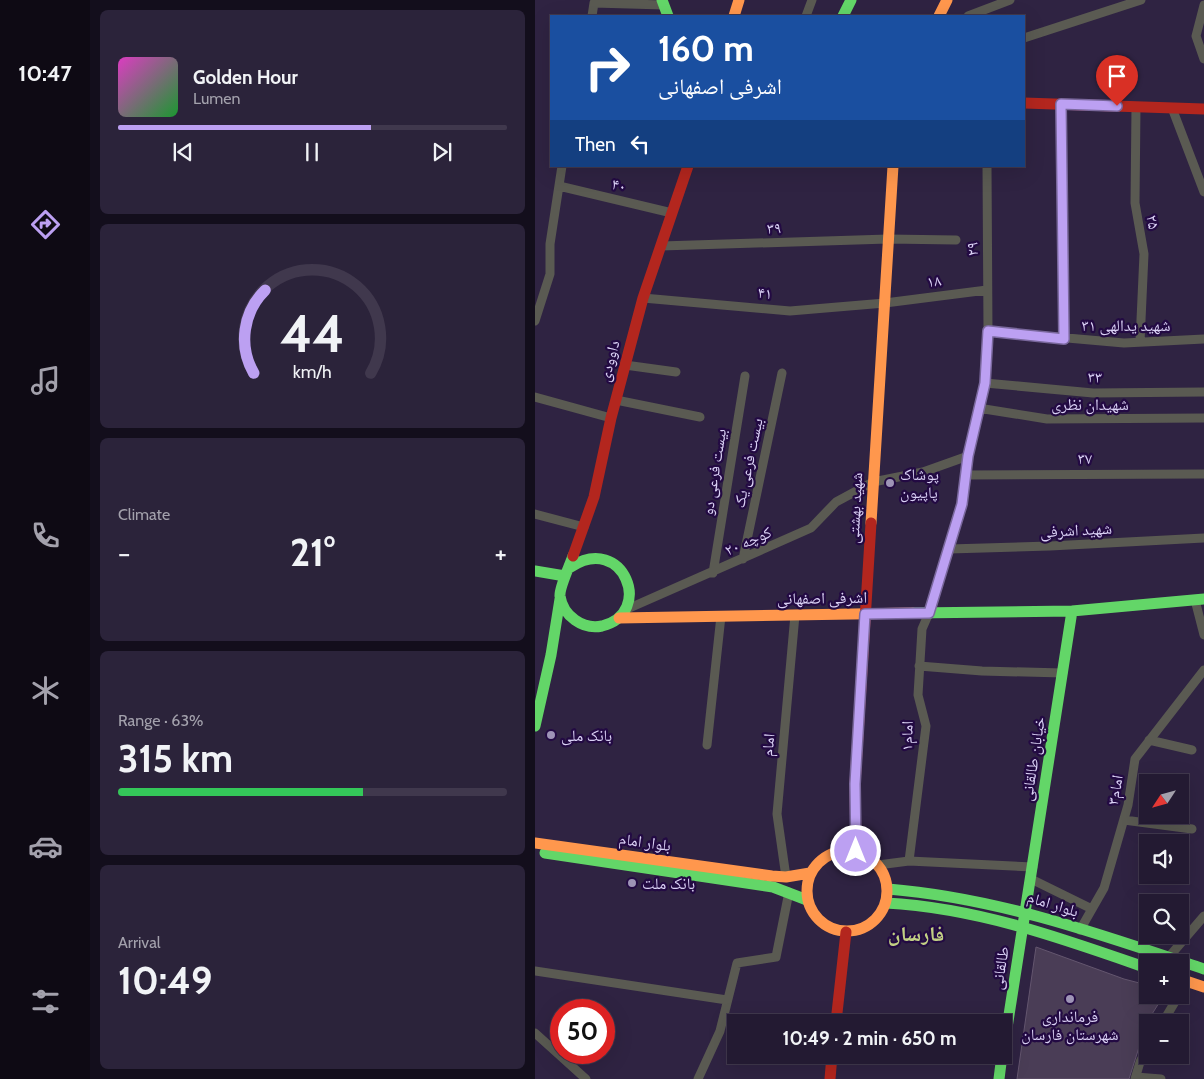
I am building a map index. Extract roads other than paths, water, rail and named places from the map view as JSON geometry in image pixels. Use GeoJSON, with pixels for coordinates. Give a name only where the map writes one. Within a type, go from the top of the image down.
{"type":"FeatureCollection","features":[{"type":"Feature","properties":{"kind":"main road"},"geometry":{"type":"LineString","coordinates":[[734,15],[739,0]]}},
{"type":"Feature","properties":{"kind":"main road"},"geometry":{"type":"LineString","coordinates":[[844,15],[851,0]]}},
{"type":"Feature","properties":{"kind":"main road"},"geometry":{"type":"LineString","coordinates":[[940,15],[947,0]]}},
{"type":"Feature","properties":{"kind":"main road"},"geometry":{"type":"LineString","coordinates":[[663,2],[668,15]]}},
{"type":"Feature","properties":{"kind":"main road"},"geometry":{"type":"LineString","coordinates":[[1025,103],[1204,109]]}},
{"type":"Feature","properties":{"kind":"main road","name":"داوودی"},"geometry":{"type":"LineString","coordinates":[[568,572],[594,497],[611,418],[643,298],[688,167]]}},
{"type":"Feature","properties":{"kind":"main road","name":"شهید بهشتی"},"geometry":{"type":"LineString","coordinates":[[856,851],[855,784],[893,167]]}},
{"type":"Feature","properties":{"kind":"main road"},"geometry":{"type":"LineString","coordinates":[[535,571],[568,572],[588,559],[607,560],[616,565],[628,581],[630,592],[622,614],[602,627],[583,626],[574,621],[562,604],[560,595]]}},
{"type":"Feature","properties":{"kind":"main road"},"geometry":{"type":"LineString","coordinates":[[535,726],[539,693],[560,595],[568,572]]}},
{"type":"Feature","properties":{"kind":"main road","name":"اشرفی اصفهانی"},"geometry":{"type":"LineString","coordinates":[[622,614],[721,616],[1072,611],[1199,599]]}},
{"type":"Feature","properties":{"kind":"main road","name":"خیابان طالقانی"},"geometry":{"type":"LineString","coordinates":[[1026,912],[1072,611]]}},
{"type":"Feature","properties":{"kind":"main road","name":"بلوار امام"},"geometry":{"type":"LineString","coordinates":[[535,843],[786,877],[810,873]]}},
{"type":"Feature","properties":{"kind":"main road","name":"بلوار امام"},"geometry":{"type":"LineString","coordinates":[[535,851],[773,887],[807,900]]}},
{"type":"Feature","properties":{"kind":"main road"},"geometry":{"type":"LineString","coordinates":[[842,851],[856,851],[868,856],[878,865],[885,876],[888,889],[886,903],[881,915],[871,924],[859,930],[846,932],[833,929],[821,922],[812,912],[807,900],[807,886],[810,873],[818,862],[829,854],[842,851]]}},
{"type":"Feature","properties":{"kind":"main road","name":"بلوار امام"},"geometry":{"type":"LineString","coordinates":[[888,889],[920,890],[1026,912],[1155,954]]}},
{"type":"Feature","properties":{"kind":"main road","name":"بلوار امام"},"geometry":{"type":"LineString","coordinates":[[886,903],[921,903],[955,907],[1023,924],[1139,965]]}},
{"type":"Feature","properties":{"kind":"main road","name":"طالقانی"},"geometry":{"type":"LineString","coordinates":[[1009,1014],[1026,912]]}},
{"type":"Feature","properties":{"kind":"main road"},"geometry":{"type":"LineString","coordinates":[[837,1014],[846,932]]}},
{"type":"Feature","properties":{"kind":"main road","name":"بلوار امام"},"geometry":{"type":"LineString","coordinates":[[1189,964],[1204,969]]}},
{"type":"Feature","properties":{"kind":"main road"},"geometry":{"type":"LineString","coordinates":[[1189,982],[1204,987]]}},
{"type":"Feature","properties":{"kind":"main road"},"geometry":{"type":"LineString","coordinates":[[830,1079],[831,1064]]}},
{"type":"Feature","properties":{"kind":"main road"},"geometry":{"type":"LineString","coordinates":[[999,1079],[1001,1064]]}},
{"type":"Feature","properties":{"kind":"street"},"geometry":{"type":"LineString","coordinates":[[806,15],[812,0]]}},
{"type":"Feature","properties":{"kind":"street"},"geometry":{"type":"LineString","coordinates":[[971,15],[1010,0]]}},
{"type":"Feature","properties":{"kind":"street"},"geometry":{"type":"LineString","coordinates":[[1025,38],[1141,0]]}},
{"type":"Feature","properties":{"kind":"street"},"geometry":{"type":"LineString","coordinates":[[592,15],[594,3],[663,2]]}},
{"type":"Feature","properties":{"kind":"street"},"geometry":{"type":"LineString","coordinates":[[1204,5],[1196,36],[1204,59]]}},
{"type":"Feature","properties":{"kind":"street"},"geometry":{"type":"LineString","coordinates":[[1061,104],[1064,339]]}},
{"type":"Feature","properties":{"kind":"street","name":"۲۵"},"geometry":{"type":"LineString","coordinates":[[1136,107],[1135,203],[1144,254],[1140,342]]}},
{"type":"Feature","properties":{"kind":"street"},"geometry":{"type":"LineString","coordinates":[[1172,108],[1204,192]]}},
{"type":"Feature","properties":{"kind":"street"},"geometry":{"type":"LineString","coordinates":[[535,321],[550,274],[550,244],[562,167]]}},
{"type":"Feature","properties":{"kind":"street","name":"۲۹"},"geometry":{"type":"LineString","coordinates":[[966,475],[977,408],[985,383],[988,331],[987,167]]}},
{"type":"Feature","properties":{"kind":"street","name":"۴۰"},"geometry":{"type":"LineString","coordinates":[[559,186],[672,213]]}},
{"type":"Feature","properties":{"kind":"street","name":"۳۹"},"geometry":{"type":"LineString","coordinates":[[661,246],[888,239],[956,240]]}},
{"type":"Feature","properties":{"kind":"street","name":"۱۸"},"geometry":{"type":"LineString","coordinates":[[885,303],[987,290]]}},
{"type":"Feature","properties":{"kind":"street","name":"۴۱"},"geometry":{"type":"LineString","coordinates":[[643,298],[790,310],[885,303]]}},
{"type":"Feature","properties":{"kind":"street","name":"۳۱ شهید یدالهی"},"geometry":{"type":"LineString","coordinates":[[988,331],[1064,339],[1140,342],[1204,339]]}},
{"type":"Feature","properties":{"kind":"street"},"geometry":{"type":"LineString","coordinates":[[625,366],[676,372]]}},
{"type":"Feature","properties":{"kind":"street","name":"بیست فرعی یک"},"geometry":{"type":"LineString","coordinates":[[743,560],[782,373]]}},
{"type":"Feature","properties":{"kind":"street","name":"بیست فرعی دو"},"geometry":{"type":"LineString","coordinates":[[713,573],[745,376]]}},
{"type":"Feature","properties":{"kind":"street","name":"۳۳"},"geometry":{"type":"LineString","coordinates":[[985,383],[1093,392],[1204,392]]}},
{"type":"Feature","properties":{"kind":"street"},"geometry":{"type":"LineString","coordinates":[[535,397],[611,418]]}},
{"type":"Feature","properties":{"kind":"street"},"geometry":{"type":"LineString","coordinates":[[616,400],[700,417]]}},
{"type":"Feature","properties":{"kind":"street","name":"شهیدان نظری"},"geometry":{"type":"LineString","coordinates":[[977,408],[1047,419],[1204,418]]}},
{"type":"Feature","properties":{"kind":"street","name":"کوچه ۲۰"},"geometry":{"type":"LineString","coordinates":[[622,614],[811,528],[836,502],[873,482],[923,472],[968,456]]}},
{"type":"Feature","properties":{"kind":"street","name":"۳۷"},"geometry":{"type":"LineString","coordinates":[[966,475],[1204,474]]}},
{"type":"Feature","properties":{"kind":"street","name":"امام۱"},"geometry":{"type":"LineString","coordinates":[[909,861],[926,726],[918,695],[922,628],[929,613],[962,504],[966,475]]}},
{"type":"Feature","properties":{"kind":"street"},"geometry":{"type":"LineString","coordinates":[[535,514],[585,527]]}},
{"type":"Feature","properties":{"kind":"street","name":"شهید اشرفی"},"geometry":{"type":"LineString","coordinates":[[949,549],[1204,538]]}},
{"type":"Feature","properties":{"kind":"street"},"geometry":{"type":"LineString","coordinates":[[1199,599],[1204,635]]}},
{"type":"Feature","properties":{"kind":"street","name":"امام"},"geometry":{"type":"LineString","coordinates":[[786,877],[777,814],[795,615]]}},
{"type":"Feature","properties":{"kind":"street"},"geometry":{"type":"LineString","coordinates":[[707,745],[721,616]]}},
{"type":"Feature","properties":{"kind":"street"},"geometry":{"type":"LineString","coordinates":[[919,666],[982,671],[1063,673]]}},
{"type":"Feature","properties":{"kind":"street","name":"امام۳"},"geometry":{"type":"LineString","coordinates":[[1080,930],[1104,888],[1124,820],[1135,758],[1204,670]]}},
{"type":"Feature","properties":{"kind":"street"},"geometry":{"type":"LineString","coordinates":[[1149,740],[1192,750]]}},
{"type":"Feature","properties":{"kind":"street"},"geometry":{"type":"LineString","coordinates":[[1124,820],[1192,829]]}},
{"type":"Feature","properties":{"kind":"street"},"geometry":{"type":"LineString","coordinates":[[878,865],[909,861],[1033,867]]}},
{"type":"Feature","properties":{"kind":"street"},"geometry":{"type":"LineString","coordinates":[[1031,879],[1092,909]]}},
{"type":"Feature","properties":{"kind":"street"},"geometry":{"type":"LineString","coordinates":[[698,1079],[720,1031],[737,962],[776,956],[789,892]]}},
{"type":"Feature","properties":{"kind":"street"},"geometry":{"type":"LineString","coordinates":[[1171,954],[1204,916]]}},
{"type":"Feature","properties":{"kind":"street"},"geometry":{"type":"LineString","coordinates":[[535,971],[727,1000]]}},
{"type":"Feature","properties":{"kind":"street"},"geometry":{"type":"LineString","coordinates":[[535,1033],[585,1079]]}},
{"type":"Feature","properties":{"kind":"street"},"geometry":{"type":"LineString","coordinates":[[1141,1064],[1136,1078],[1161,1079]]}},
{"type":"Feature","properties":{"kind":"place","name":"پوشاک پاپیون"},"geometry":{"type":"Point","coordinates":[890,483]}},
{"type":"Feature","properties":{"kind":"place","name":"بانک ملی"},"geometry":{"type":"Point","coordinates":[551,735]}},
{"type":"Feature","properties":{"kind":"place","name":"بانک ملت"},"geometry":{"type":"Point","coordinates":[632,883]}},
{"type":"Feature","properties":{"kind":"place","name":"فرمانداری شهرستان فارسان"},"geometry":{"type":"Point","coordinates":[1070,999]}},
{"type":"Feature","properties":{"kind":"district","name":"فارسان"},"geometry":{"type":"Point","coordinates":[916,933]}}]}
